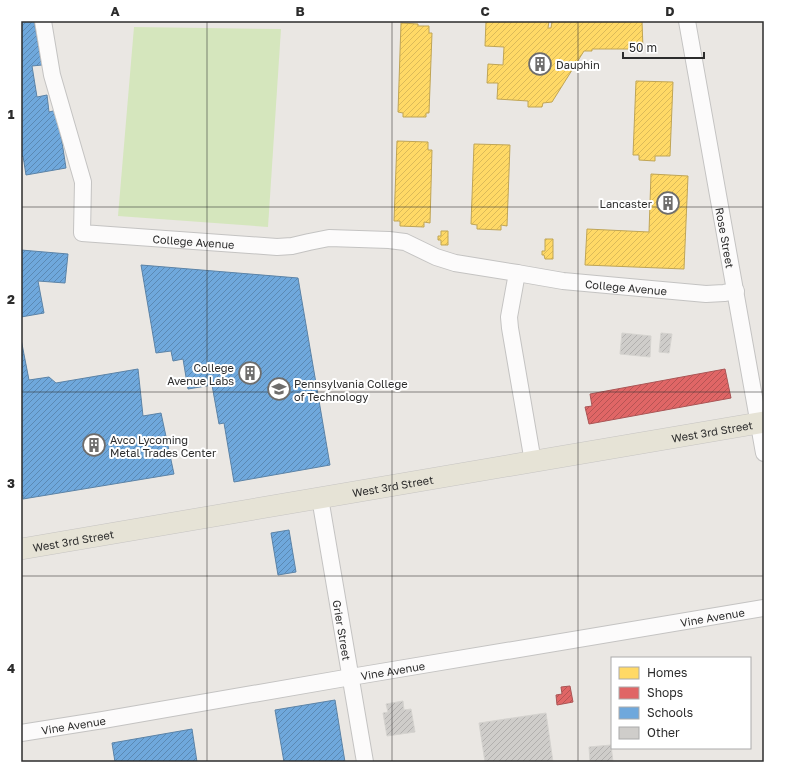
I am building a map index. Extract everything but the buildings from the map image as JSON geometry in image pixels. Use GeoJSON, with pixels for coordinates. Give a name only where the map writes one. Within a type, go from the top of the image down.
{"type":"FeatureCollection","features":[{"type":"Feature","properties":{"kind":"main road","name":"West 3rd Street"},"geometry":{"type":"LineString","coordinates":[[21,549],[762,423]]}},
{"type":"Feature","properties":{"kind":"street","name":"College Avenue"},"geometry":{"type":"LineString","coordinates":[[43,21],[52,75],[84,182],[82,234],[277,247],[292,246],[329,238],[389,240],[405,242],[436,257],[455,263],[563,281],[706,294],[736,291]]}},
{"type":"Feature","properties":{"kind":"street","name":"Rose Street"},"geometry":{"type":"LineString","coordinates":[[687,21],[736,291],[762,423],[764,453]]}},
{"type":"Feature","properties":{"kind":"street"},"geometry":{"type":"LineString","coordinates":[[517,273],[509,317],[533,462]]}},
{"type":"Feature","properties":{"kind":"street","name":"Grier Street"},"geometry":{"type":"LineString","coordinates":[[320,498],[365,762]]}},
{"type":"Feature","properties":{"kind":"street","name":"Vine Avenue"},"geometry":{"type":"LineString","coordinates":[[21,733],[118,718],[351,677],[764,608]]}},
{"type":"Feature","properties":{"kind":"green space"},"geometry":{"type":"Polygon","coordinates":[[[134,27],[281,29],[268,227],[118,216],[134,27]]]}},
{"type":"Feature","properties":{"kind":"place","name":"Dauphin"},"geometry":{"type":"Point","coordinates":[540,64]}},
{"type":"Feature","properties":{"kind":"place","name":"Lancaster"},"geometry":{"type":"Point","coordinates":[668,203]}},
{"type":"Feature","properties":{"kind":"place","name":"College Avenue Labs"},"geometry":{"type":"Point","coordinates":[250,373]}},
{"type":"Feature","properties":{"kind":"place","name":"Pennsylvania College of Technology"},"geometry":{"type":"Point","coordinates":[279,389]}},
{"type":"Feature","properties":{"kind":"place","name":"Avco Lycoming Metal Trades Center"},"geometry":{"type":"Point","coordinates":[94,445]}}]}
